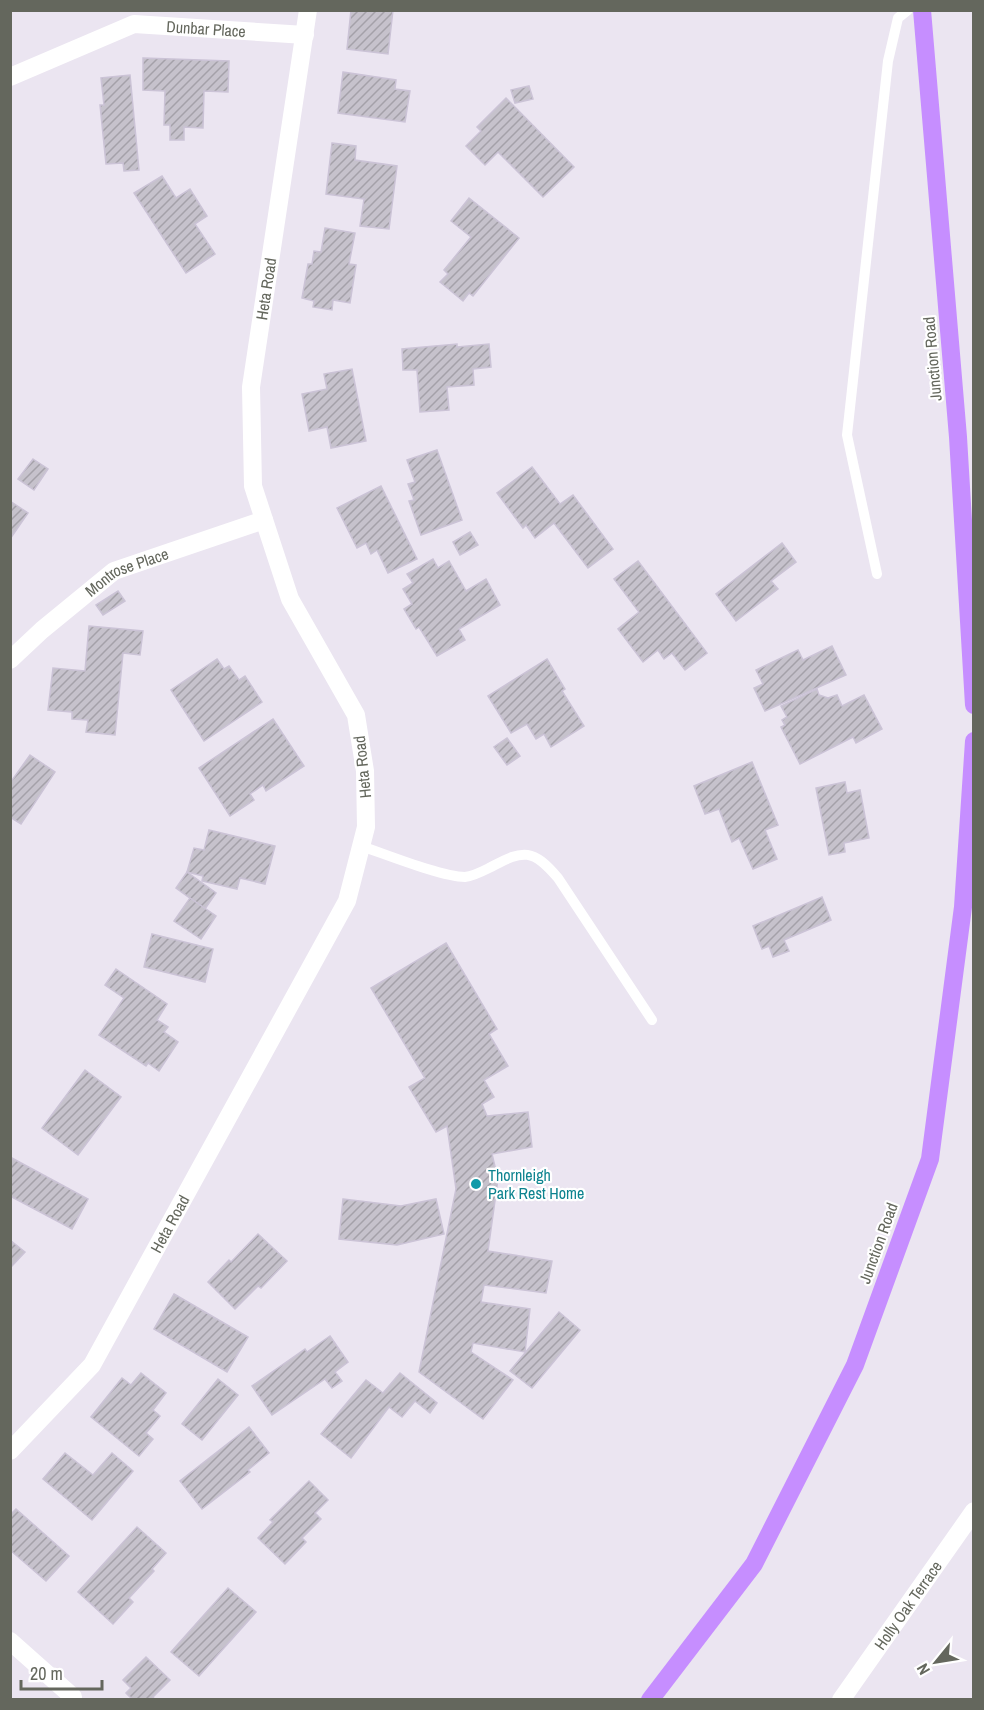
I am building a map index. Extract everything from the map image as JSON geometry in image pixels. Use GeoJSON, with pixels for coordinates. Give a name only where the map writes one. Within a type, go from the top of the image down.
{"type":"FeatureCollection","features":[{"type":"Feature","properties":{"kind":"highway","name":"Junction Road"},"geometry":{"type":"LineString","coordinates":[[922,10],[958,437],[974,705]]}},
{"type":"Feature","properties":{"kind":"highway","name":"Junction Road"},"geometry":{"type":"LineString","coordinates":[[650,1700],[754,1564],[855,1365],[930,1159],[963,907],[974,741]]}},
{"type":"Feature","properties":{"kind":"street","name":"Heta Road"},"geometry":{"type":"LineString","coordinates":[[10,1451],[92,1365],[347,901],[366,827],[365,771],[356,714],[290,599],[253,486],[251,387],[308,10]]}},
{"type":"Feature","properties":{"kind":"street","name":"Dunbar Place"},"geometry":{"type":"LineString","coordinates":[[10,77],[134,24],[305,35]]}},
{"type":"Feature","properties":{"kind":"street","name":"Montrose Place"},"geometry":{"type":"LineString","coordinates":[[10,660],[42,630],[114,571],[264,520]]}},
{"type":"Feature","properties":{"kind":"street","name":"Holly Oak Terrace"},"geometry":{"type":"LineString","coordinates":[[841,1700],[974,1511]]}},
{"type":"Feature","properties":{"kind":"street"},"geometry":{"type":"LineString","coordinates":[[10,1641],[73,1696]]}},
{"type":"Feature","properties":{"kind":"lane"},"geometry":{"type":"LineString","coordinates":[[877,574],[848,435],[888,61],[898,18],[908,10]]}},
{"type":"Feature","properties":{"kind":"lane"},"geometry":{"type":"LineString","coordinates":[[361,846],[440,872],[464,877],[481,873],[511,856],[528,854],[544,863],[558,878],[652,1020]]}},
{"type":"Feature","properties":{"kind":"building"},"geometry":{"type":"Polygon","coordinates":[[[351,10],[393,10],[388,54],[347,49],[351,10]]]}},
{"type":"Feature","properties":{"kind":"building"},"geometry":{"type":"Polygon","coordinates":[[[143,58],[229,61],[228,92],[204,91],[203,128],[184,127],[184,140],[170,140],[170,125],[164,125],[165,91],[143,90],[143,58]]]}},
{"type":"Feature","properties":{"kind":"building"},"geometry":{"type":"Polygon","coordinates":[[[343,72],[396,80],[395,89],[410,91],[405,122],[338,113],[343,72]]]}},
{"type":"Feature","properties":{"kind":"building"},"geometry":{"type":"Polygon","coordinates":[[[130,75],[139,170],[124,171],[123,163],[106,164],[100,105],[104,105],[101,78],[130,75]]]}},
{"type":"Feature","properties":{"kind":"building"},"geometry":{"type":"Polygon","coordinates":[[[529,86],[533,99],[515,103],[511,90],[529,86]]]}},
{"type":"Feature","properties":{"kind":"building"},"geometry":{"type":"Polygon","coordinates":[[[506,98],[574,167],[543,197],[498,152],[485,165],[466,146],[481,131],[477,127],[506,98]]]}},
{"type":"Feature","properties":{"kind":"building"},"geometry":{"type":"Polygon","coordinates":[[[332,143],[356,146],[355,160],[397,166],[389,229],[360,226],[364,199],[326,194],[332,143]]]}},
{"type":"Feature","properties":{"kind":"building"},"geometry":{"type":"Polygon","coordinates":[[[162,176],[176,198],[190,189],[207,216],[195,224],[215,254],[186,273],[134,193],[162,176]]]}},
{"type":"Feature","properties":{"kind":"building"},"geometry":{"type":"Polygon","coordinates":[[[469,198],[519,238],[473,296],[469,293],[463,301],[440,282],[448,274],[444,270],[471,237],[451,221],[469,198]]]}},
{"type":"Feature","properties":{"kind":"building"},"geometry":{"type":"Polygon","coordinates":[[[325,228],[355,233],[349,264],[356,265],[350,303],[333,300],[332,310],[313,307],[314,301],[302,298],[308,264],[312,264],[314,251],[321,252],[325,228]]]}},
{"type":"Feature","properties":{"kind":"building"},"geometry":{"type":"Polygon","coordinates":[[[457,344],[457,347],[489,344],[491,367],[473,369],[474,385],[447,387],[449,410],[420,412],[417,370],[403,370],[402,349],[457,344]]]}},
{"type":"Feature","properties":{"kind":"building"},"geometry":{"type":"Polygon","coordinates":[[[352,369],[366,441],[331,448],[327,427],[309,431],[302,394],[327,389],[324,374],[352,369]]]}},
{"type":"Feature","properties":{"kind":"building"},"geometry":{"type":"Polygon","coordinates":[[[437,450],[462,520],[421,535],[409,501],[414,500],[408,484],[415,482],[407,460],[437,450]]]}},
{"type":"Feature","properties":{"kind":"building"},"geometry":{"type":"Polygon","coordinates":[[[33,459],[48,469],[34,490],[18,479],[33,459]]]}},
{"type":"Feature","properties":{"kind":"building"},"geometry":{"type":"Polygon","coordinates":[[[532,467],[560,504],[573,495],[613,549],[588,568],[554,523],[535,538],[526,525],[523,528],[497,493],[532,467]]]}},
{"type":"Feature","properties":{"kind":"building"},"geometry":{"type":"Polygon","coordinates":[[[381,486],[417,559],[388,573],[377,550],[371,554],[366,543],[357,548],[337,508],[381,486]]]}},
{"type":"Feature","properties":{"kind":"building"},"geometry":{"type":"Polygon","coordinates":[[[10,501],[28,513],[10,539],[10,501]]]}},
{"type":"Feature","properties":{"kind":"building"},"geometry":{"type":"Polygon","coordinates":[[[470,532],[478,545],[460,555],[453,542],[470,532]]]}},
{"type":"Feature","properties":{"kind":"building"},"geometry":{"type":"Polygon","coordinates":[[[782,543],[796,562],[771,581],[778,589],[736,621],[716,594],[782,543]]]}},
{"type":"Feature","properties":{"kind":"building"},"geometry":{"type":"Polygon","coordinates":[[[433,559],[438,568],[449,561],[466,591],[486,579],[500,605],[459,629],[465,640],[437,656],[419,627],[416,629],[404,609],[412,604],[403,589],[413,583],[407,574],[433,559]]]}},
{"type":"Feature","properties":{"kind":"building"},"geometry":{"type":"Polygon","coordinates":[[[638,561],[707,653],[685,670],[672,653],[664,659],[658,650],[643,662],[618,629],[639,612],[614,579],[638,561]]]}},
{"type":"Feature","properties":{"kind":"building"},"geometry":{"type":"Polygon","coordinates":[[[118,591],[125,601],[103,615],[96,605],[118,591]]]}},
{"type":"Feature","properties":{"kind":"building"},"geometry":{"type":"Polygon","coordinates":[[[89,626],[143,631],[140,655],[123,653],[115,735],[86,732],[88,720],[72,719],[72,712],[48,710],[53,668],[85,671],[89,626]]]}},
{"type":"Feature","properties":{"kind":"building"},"geometry":{"type":"Polygon","coordinates":[[[832,646],[846,675],[765,711],[754,688],[763,684],[756,670],[798,650],[803,660],[832,646]]]}},
{"type":"Feature","properties":{"kind":"building"},"geometry":{"type":"Polygon","coordinates":[[[217,659],[224,669],[229,666],[239,680],[245,676],[262,702],[204,741],[171,690],[217,659]]]}},
{"type":"Feature","properties":{"kind":"building"},"geometry":{"type":"Polygon","coordinates":[[[547,659],[565,689],[562,691],[584,726],[551,747],[544,734],[536,739],[527,724],[511,733],[488,696],[547,659]]]}},
{"type":"Feature","properties":{"kind":"building"},"geometry":{"type":"Polygon","coordinates":[[[817,689],[819,695],[828,698],[837,695],[842,706],[864,695],[882,729],[856,743],[853,737],[800,764],[781,727],[785,725],[782,720],[787,717],[781,706],[817,689]]]}},
{"type":"Feature","properties":{"kind":"building"},"geometry":{"type":"Polygon","coordinates":[[[273,719],[304,766],[266,791],[263,785],[250,794],[254,800],[230,816],[199,768],[273,719]]]}},
{"type":"Feature","properties":{"kind":"building"},"geometry":{"type":"Polygon","coordinates":[[[507,738],[520,756],[507,765],[494,747],[507,738]]]}},
{"type":"Feature","properties":{"kind":"building"},"geometry":{"type":"Polygon","coordinates":[[[30,755],[55,772],[21,824],[10,817],[10,783],[30,755]]]}},
{"type":"Feature","properties":{"kind":"building"},"geometry":{"type":"Polygon","coordinates":[[[752,762],[778,825],[765,830],[777,859],[753,869],[739,838],[732,842],[719,809],[705,814],[694,786],[752,762]]]}},
{"type":"Feature","properties":{"kind":"building"},"geometry":{"type":"Polygon","coordinates":[[[845,782],[847,793],[860,790],[869,838],[844,843],[845,852],[829,855],[816,788],[845,782]]]}},
{"type":"Feature","properties":{"kind":"building"},"geometry":{"type":"Polygon","coordinates":[[[209,830],[275,846],[265,884],[240,878],[237,889],[202,881],[203,876],[187,872],[194,848],[204,850],[209,830]]]}},
{"type":"Feature","properties":{"kind":"building"},"geometry":{"type":"Polygon","coordinates":[[[187,872],[216,893],[205,909],[176,888],[187,872]]]}},
{"type":"Feature","properties":{"kind":"building"},"geometry":{"type":"Polygon","coordinates":[[[822,897],[831,920],[784,940],[789,951],[773,957],[769,946],[762,949],[753,926],[822,897]]]}},
{"type":"Feature","properties":{"kind":"building"},"geometry":{"type":"Polygon","coordinates":[[[190,898],[216,916],[201,939],[174,921],[190,898]]]}},
{"type":"Feature","properties":{"kind":"building"},"geometry":{"type":"Polygon","coordinates":[[[152,934],[213,949],[205,982],[144,967],[152,934]]]}},
{"type":"Feature","properties":{"kind":"building","name":"Thornleigh Park Rest Home"},"geometry":{"type":"Polygon","coordinates":[[[446,943],[497,1029],[489,1034],[508,1066],[484,1080],[494,1097],[482,1104],[487,1116],[528,1112],[532,1147],[492,1154],[498,1179],[488,1251],[552,1261],[546,1293],[484,1285],[481,1302],[530,1309],[525,1352],[473,1343],[471,1352],[513,1380],[483,1419],[419,1372],[456,1189],[447,1126],[436,1132],[409,1087],[425,1078],[371,988],[446,943]]]}},
{"type":"Feature","properties":{"kind":"building"},"geometry":{"type":"Polygon","coordinates":[[[116,969],[167,1004],[157,1020],[168,1027],[164,1032],[178,1042],[159,1071],[148,1063],[146,1066],[99,1035],[124,998],[105,985],[116,969]]]}},
{"type":"Feature","properties":{"kind":"building"},"geometry":{"type":"Polygon","coordinates":[[[85,1070],[121,1097],[78,1155],[42,1128],[85,1070]]]}},
{"type":"Feature","properties":{"kind":"building"},"geometry":{"type":"Polygon","coordinates":[[[10,1157],[88,1199],[72,1229],[10,1196],[10,1157]]]}},
{"type":"Feature","properties":{"kind":"building"},"geometry":{"type":"Polygon","coordinates":[[[343,1199],[401,1206],[436,1199],[444,1234],[397,1245],[339,1239],[343,1199]]]}},
{"type":"Feature","properties":{"kind":"building"},"geometry":{"type":"Polygon","coordinates":[[[258,1234],[287,1261],[261,1288],[258,1286],[235,1309],[208,1282],[258,1234]]]}},
{"type":"Feature","properties":{"kind":"building"},"geometry":{"type":"Polygon","coordinates":[[[10,1240],[25,1252],[10,1268],[10,1240]]]}},
{"type":"Feature","properties":{"kind":"building"},"geometry":{"type":"Polygon","coordinates":[[[174,1294],[248,1337],[227,1372],[154,1329],[174,1294]]]}},
{"type":"Feature","properties":{"kind":"building"},"geometry":{"type":"Polygon","coordinates":[[[559,1312],[580,1330],[532,1388],[510,1371],[559,1312]]]}},
{"type":"Feature","properties":{"kind":"building"},"geometry":{"type":"Polygon","coordinates":[[[330,1336],[348,1362],[335,1372],[342,1381],[332,1388],[325,1379],[272,1415],[252,1386],[305,1349],[307,1352],[330,1336]]]}},
{"type":"Feature","properties":{"kind":"building"},"geometry":{"type":"Polygon","coordinates":[[[141,1373],[166,1393],[153,1410],[160,1416],[146,1433],[153,1439],[139,1456],[91,1417],[122,1378],[131,1385],[141,1373]]]}},
{"type":"Feature","properties":{"kind":"building"},"geometry":{"type":"Polygon","coordinates":[[[400,1373],[437,1403],[430,1413],[415,1401],[402,1417],[389,1407],[351,1458],[321,1434],[366,1380],[383,1393],[400,1373]]]}},
{"type":"Feature","properties":{"kind":"building"},"geometry":{"type":"Polygon","coordinates":[[[218,1379],[238,1395],[202,1440],[182,1424],[218,1379]]]}},
{"type":"Feature","properties":{"kind":"building"},"geometry":{"type":"Polygon","coordinates":[[[249,1427],[269,1453],[248,1470],[250,1472],[202,1509],[180,1481],[249,1427]]]}},
{"type":"Feature","properties":{"kind":"building"},"geometry":{"type":"Polygon","coordinates":[[[65,1453],[93,1475],[112,1453],[133,1471],[92,1520],[43,1479],[65,1453]]]}},
{"type":"Feature","properties":{"kind":"building"},"geometry":{"type":"Polygon","coordinates":[[[309,1481],[328,1500],[315,1513],[321,1519],[302,1538],[306,1542],[285,1564],[258,1538],[273,1522],[270,1520],[309,1481]]]}},
{"type":"Feature","properties":{"kind":"building"},"geometry":{"type":"Polygon","coordinates":[[[16,1509],[69,1556],[46,1581],[10,1550],[10,1515],[16,1509]]]}},
{"type":"Feature","properties":{"kind":"building"},"geometry":{"type":"Polygon","coordinates":[[[137,1527],[166,1553],[152,1569],[154,1571],[129,1598],[133,1602],[113,1624],[78,1592],[137,1527]]]}},
{"type":"Feature","properties":{"kind":"building"},"geometry":{"type":"Polygon","coordinates":[[[228,1588],[256,1612],[199,1676],[171,1652],[228,1588]]]}},
{"type":"Feature","properties":{"kind":"building"},"geometry":{"type":"Polygon","coordinates":[[[146,1657],[170,1680],[153,1697],[155,1700],[133,1700],[126,1693],[131,1688],[123,1680],[146,1657]]]}},
{"type":"Feature","properties":{"kind":"place","name":"Thornleigh Park Rest Home"},"geometry":{"type":"Point","coordinates":[476,1184]}}]}
